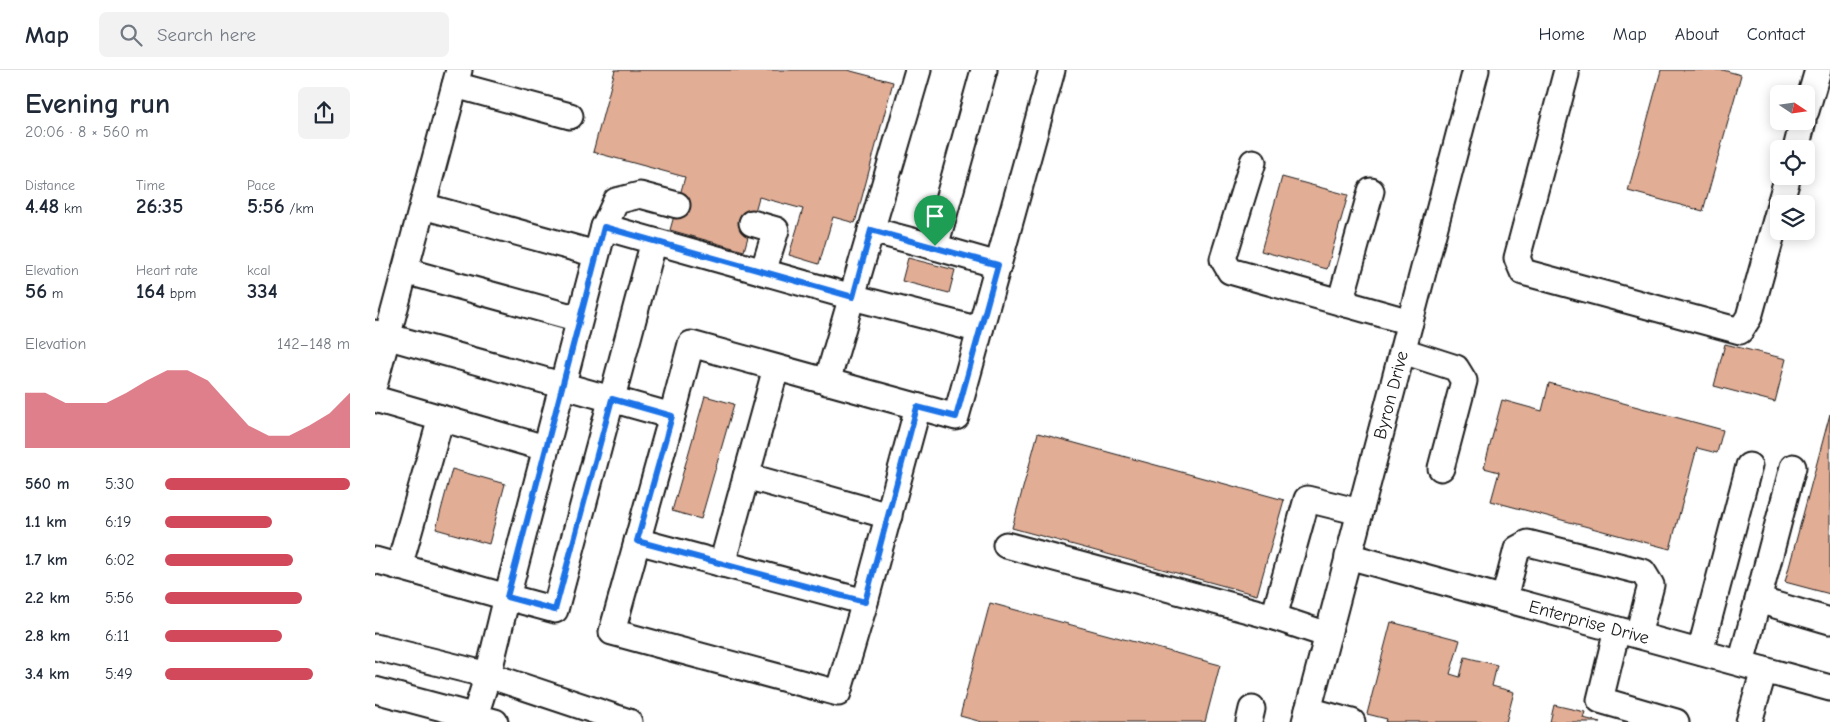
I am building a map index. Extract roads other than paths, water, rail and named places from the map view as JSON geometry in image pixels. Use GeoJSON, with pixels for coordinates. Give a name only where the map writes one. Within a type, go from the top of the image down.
{"type":"FeatureCollection","features":[{"type":"Feature","properties":{"kind":"street"},"geometry":{"type":"LineString","coordinates":[[827,382],[917,70]]}},
{"type":"Feature","properties":{"kind":"street"},"geometry":{"type":"LineString","coordinates":[[935,246],[984,70]]}},
{"type":"Feature","properties":{"kind":"street"},"geometry":{"type":"LineString","coordinates":[[917,407],[889,516],[838,693],[612,632],[691,344],[956,417],[1052,70]]}},
{"type":"Feature","properties":{"kind":"street","name":"Byron Drive"},"geometry":{"type":"LineString","coordinates":[[1307,716],[1476,70]]}},
{"type":"Feature","properties":{"kind":"street"},"geometry":{"type":"LineString","coordinates":[[1813,85],[1817,70]]}},
{"type":"Feature","properties":{"kind":"street"},"geometry":{"type":"LineString","coordinates":[[1566,74],[1517,258],[1523,272],[1740,331],[1749,317],[1770,240]]}},
{"type":"Feature","properties":{"kind":"street"},"geometry":{"type":"LineString","coordinates":[[375,382],[381,335],[405,271],[457,78],[570,116]]}},
{"type":"Feature","properties":{"kind":"street"},"geometry":{"type":"LineString","coordinates":[[1253,162],[1223,258],[1230,271],[1410,322]]}},
{"type":"Feature","properties":{"kind":"street"},"geometry":{"type":"LineString","coordinates":[[1347,304],[1343,292],[1371,192]]}},
{"type":"Feature","properties":{"kind":"street"},"geometry":{"type":"LineString","coordinates":[[375,690],[481,720],[488,676],[507,597],[561,385],[604,227],[616,201],[640,195],[677,205]]}},
{"type":"Feature","properties":{"kind":"street"},"geometry":{"type":"LineString","coordinates":[[423,206],[596,254]]}},
{"type":"Feature","properties":{"kind":"street"},"geometry":{"type":"LineString","coordinates":[[752,223],[775,230],[763,272]]}},
{"type":"Feature","properties":{"kind":"street"},"geometry":{"type":"LineString","coordinates":[[604,227],[853,297],[980,330]]}},
{"type":"Feature","properties":{"kind":"street"},"geometry":{"type":"LineString","coordinates":[[871,230],[935,246],[998,265]]}},
{"type":"Feature","properties":{"kind":"street"},"geometry":{"type":"LineString","coordinates":[[375,560],[555,610],[654,241]]}},
{"type":"Feature","properties":{"kind":"street"},"geometry":{"type":"LineString","coordinates":[[405,271],[579,319]]}},
{"type":"Feature","properties":{"kind":"street"},"geometry":{"type":"LineString","coordinates":[[381,335],[672,416]]}},
{"type":"Feature","properties":{"kind":"street"},"geometry":{"type":"LineString","coordinates":[[1403,351],[1456,368],[1464,381],[1441,468]]}},
{"type":"Feature","properties":{"kind":"street"},"geometry":{"type":"LineString","coordinates":[[723,564],[776,368]]}},
{"type":"Feature","properties":{"kind":"street"},"geometry":{"type":"LineString","coordinates":[[375,399],[545,448]]}},
{"type":"Feature","properties":{"kind":"street"},"geometry":{"type":"LineString","coordinates":[[399,567],[441,418]]}},
{"type":"Feature","properties":{"kind":"street"},"geometry":{"type":"LineString","coordinates":[[1700,652],[1749,466]]}},
{"type":"Feature","properties":{"kind":"street"},"geometry":{"type":"LineString","coordinates":[[1741,663],[1793,467]]}},
{"type":"Feature","properties":{"kind":"street"},"geometry":{"type":"LineString","coordinates":[[746,476],[889,516]]}},
{"type":"Feature","properties":{"kind":"street"},"geometry":{"type":"LineString","coordinates":[[1274,617],[1307,499],[1360,512]]}},
{"type":"Feature","properties":{"kind":"street"},"geometry":{"type":"LineString","coordinates":[[637,541],[865,602]]}},
{"type":"Feature","properties":{"kind":"street"},"geometry":{"type":"LineString","coordinates":[[1006,544],[1274,617],[1327,635]]}},
{"type":"Feature","properties":{"kind":"street"},"geometry":{"type":"LineString","coordinates":[[1504,599],[1517,549],[1528,544],[1643,572],[1651,585],[1628,632],[1600,700],[1676,722]]}},
{"type":"Feature","properties":{"kind":"street","name":"Enterprise Drive"},"geometry":{"type":"LineString","coordinates":[[1348,556],[1830,688]]}},
{"type":"Feature","properties":{"kind":"street"},"geometry":{"type":"LineString","coordinates":[[1758,600],[1830,621]]}},
{"type":"Feature","properties":{"kind":"street"},"geometry":{"type":"LineString","coordinates":[[375,647],[488,676],[629,722]]}},
{"type":"Feature","properties":{"kind":"street"},"geometry":{"type":"LineString","coordinates":[[1749,722],[1764,670]]}},
{"type":"Feature","properties":{"kind":"street"},"geometry":{"type":"LineString","coordinates":[[1307,716],[1353,722]]}}]}
